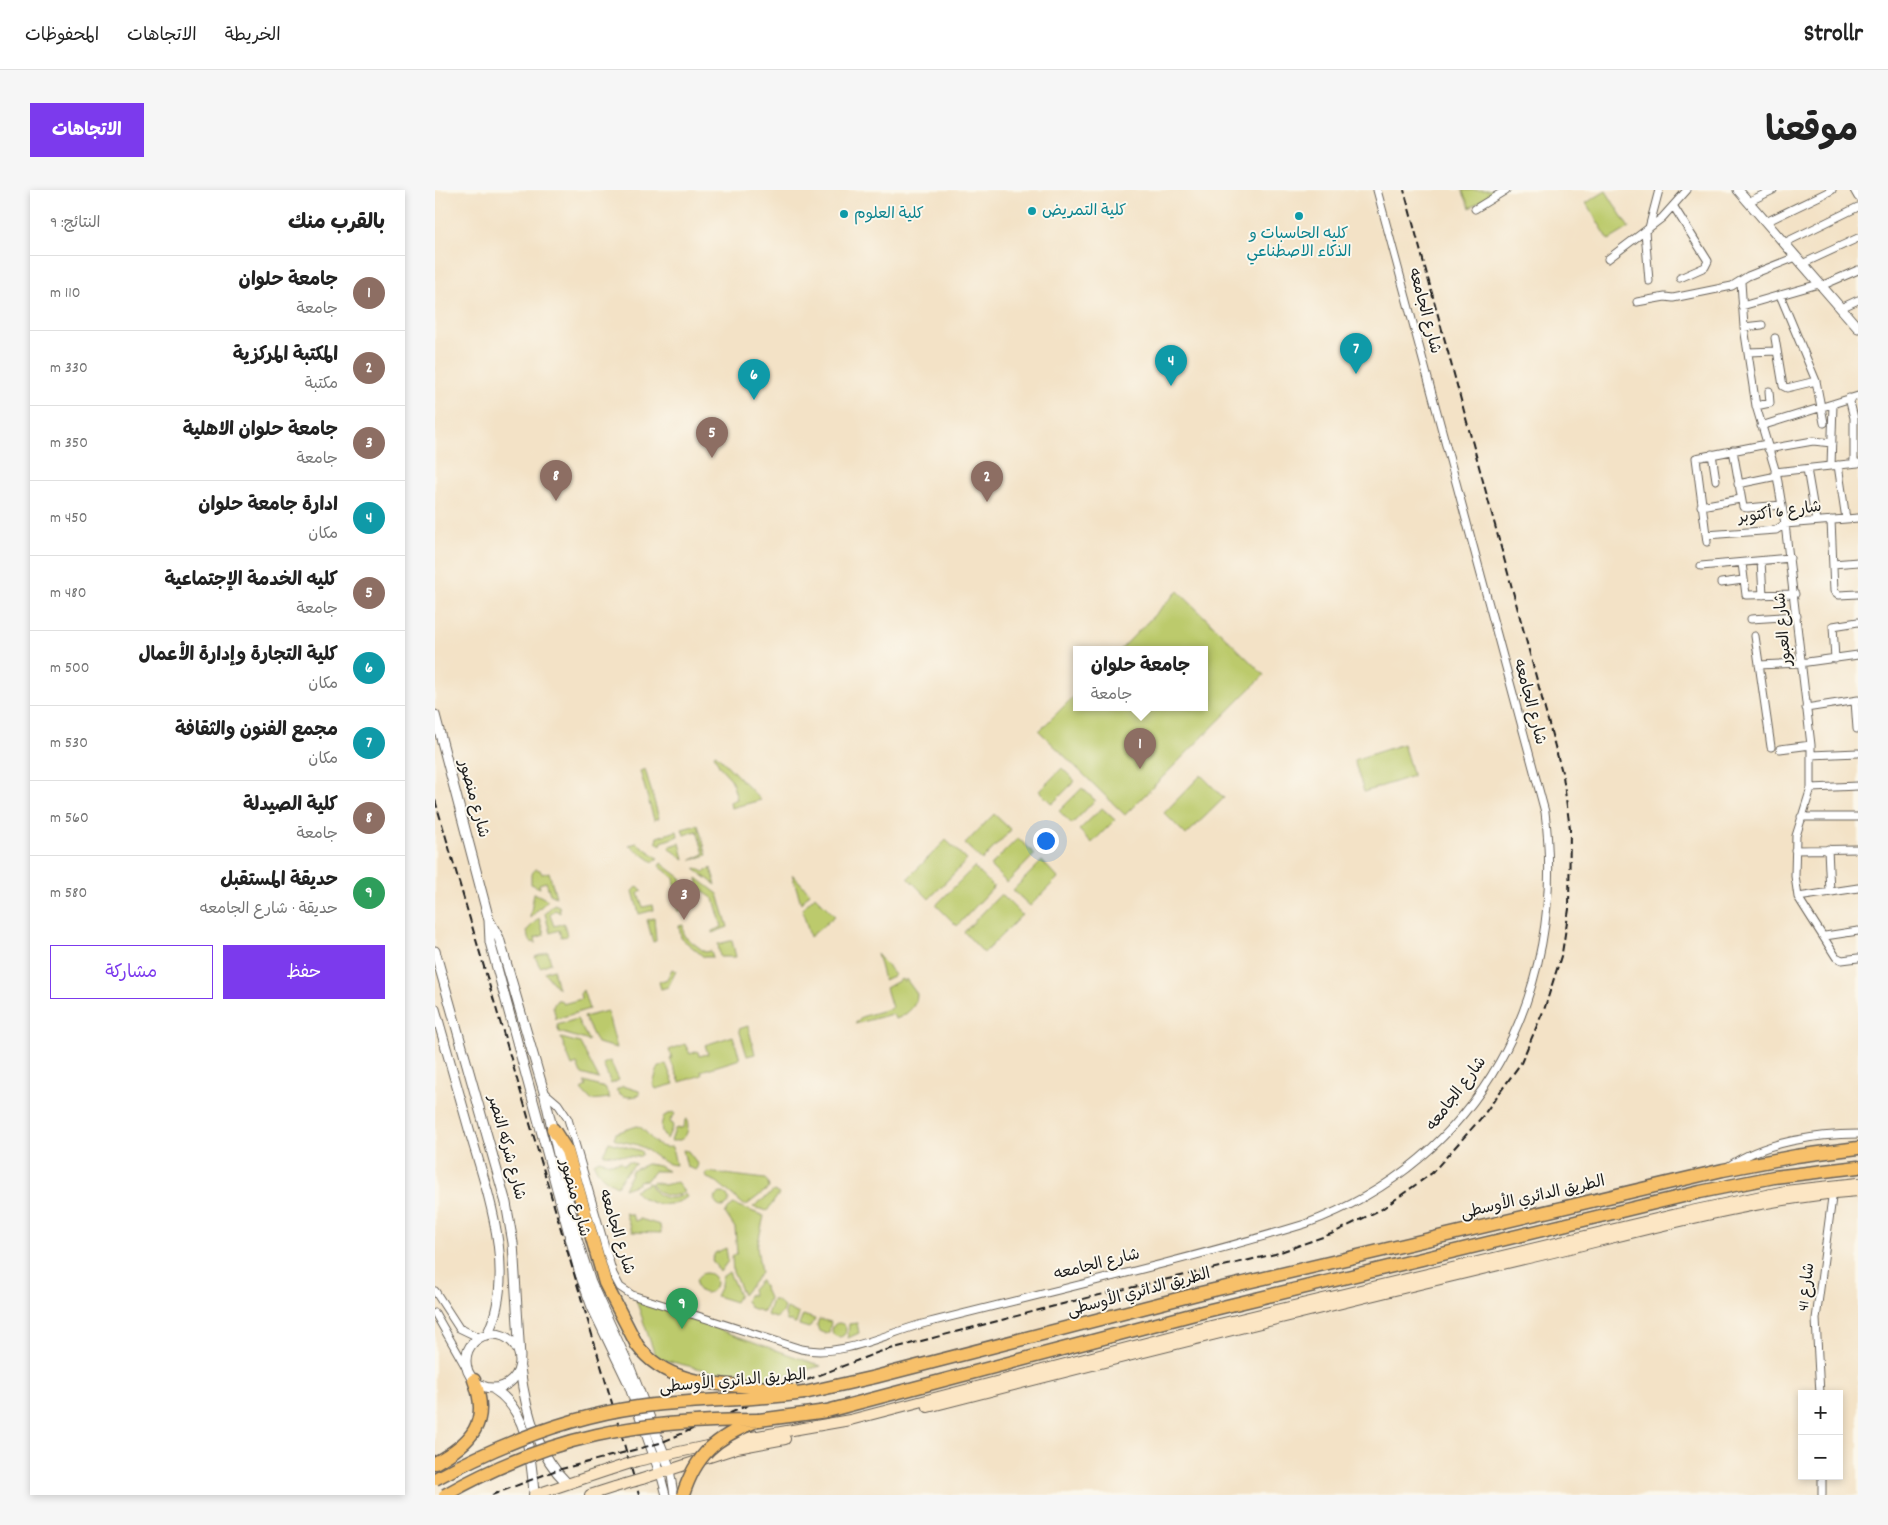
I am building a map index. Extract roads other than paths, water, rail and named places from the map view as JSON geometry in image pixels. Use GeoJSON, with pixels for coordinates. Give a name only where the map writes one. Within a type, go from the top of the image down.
{"type":"FeatureCollection","features":[{"type":"Feature","properties":{"kind":"highway"},"geometry":{"type":"LineString","coordinates":[[553,1129],[567,1151],[605,1283],[637,1345],[654,1364],[676,1376],[804,1393]]}},
{"type":"Feature","properties":{"kind":"highway","name":"الطريق الدائري الأوسطى"},"geometry":{"type":"LineString","coordinates":[[435,1479],[518,1440],[611,1412],[665,1404],[749,1400],[804,1393],[885,1375],[1201,1293],[1723,1170],[1796,1156],[1858,1148]]}},
{"type":"Feature","properties":{"kind":"highway","name":"الطريق الدائري الأوسطى"},"geometry":{"type":"LineString","coordinates":[[445,1495],[524,1456],[586,1436],[672,1422],[759,1420],[827,1411],[1206,1310],[1700,1192],[1782,1175],[1858,1167]]}},
{"type":"Feature","properties":{"kind":"highway"},"geometry":{"type":"LineString","coordinates":[[435,1463],[465,1444],[476,1428],[479,1399],[471,1375]]}},
{"type":"Feature","properties":{"kind":"highway"},"geometry":{"type":"LineString","coordinates":[[683,1495],[696,1463],[706,1450],[736,1430],[759,1420]]}},
{"type":"Feature","properties":{"kind":"main road"},"geometry":{"type":"LineString","coordinates":[[594,1494],[737,1448],[845,1428],[1214,1334],[1680,1221],[1858,1182]]}},
{"type":"Feature","properties":{"kind":"main road"},"geometry":{"type":"LineString","coordinates":[[534,1494],[566,1482],[637,1461],[735,1440],[843,1422],[1211,1326],[1677,1214],[1762,1195],[1833,1189],[1858,1191]]}},
{"type":"Feature","properties":{"kind":"street","name":"شارع الجامعه"},"geometry":{"type":"LineString","coordinates":[[544,1092],[558,1104],[568,1119],[613,1274],[620,1287],[632,1295],[801,1349],[818,1352],[843,1349],[919,1325],[1305,1224],[1347,1207],[1380,1189],[1417,1162],[1444,1137],[1489,1078],[1509,1043],[1525,1007],[1537,969],[1545,930],[1549,891],[1549,852],[1545,812],[1377,190]]}},
{"type":"Feature","properties":{"kind":"street"},"geometry":{"type":"LineString","coordinates":[[1475,209],[1506,190]]}},
{"type":"Feature","properties":{"kind":"street"},"geometry":{"type":"LineString","coordinates":[[1649,281],[1647,230],[1659,190]]}},
{"type":"Feature","properties":{"kind":"street"},"geometry":{"type":"LineString","coordinates":[[1608,259],[1674,207],[1687,190]]}},
{"type":"Feature","properties":{"kind":"street"},"geometry":{"type":"LineString","coordinates":[[1738,190],[1858,328]]}},
{"type":"Feature","properties":{"kind":"street"},"geometry":{"type":"LineString","coordinates":[[1748,202],[1773,190]]}},
{"type":"Feature","properties":{"kind":"street"},"geometry":{"type":"LineString","coordinates":[[1766,222],[1832,190]]}},
{"type":"Feature","properties":{"kind":"street"},"geometry":{"type":"LineString","coordinates":[[1855,190],[1858,197]]}},
{"type":"Feature","properties":{"kind":"street"},"geometry":{"type":"LineString","coordinates":[[1784,243],[1858,206]]}},
{"type":"Feature","properties":{"kind":"street"},"geometry":{"type":"LineString","coordinates":[[1674,207],[1708,261],[1705,267],[1680,278]]}},
{"type":"Feature","properties":{"kind":"street"},"geometry":{"type":"LineString","coordinates":[[1802,264],[1858,238]]}},
{"type":"Feature","properties":{"kind":"street"},"geometry":{"type":"LineString","coordinates":[[1637,302],[1665,297],[1673,298],[1732,286],[1748,276],[1796,257]]}},
{"type":"Feature","properties":{"kind":"street"},"geometry":{"type":"LineString","coordinates":[[1742,306],[1820,285],[1858,270]]}},
{"type":"Feature","properties":{"kind":"street","name":"شارع العبور"},"geometry":{"type":"LineString","coordinates":[[1741,282],[1744,327],[1756,406],[1776,474],[1785,524],[1795,594],[1800,663],[1811,745],[1811,788],[1801,817],[1795,850],[1795,876],[1798,897],[1805,910],[1825,936],[1836,957],[1842,960],[1858,958]]}},
{"type":"Feature","properties":{"kind":"street"},"geometry":{"type":"LineString","coordinates":[[1780,295],[1816,381],[1823,407],[1824,423]]}},
{"type":"Feature","properties":{"kind":"street"},"geometry":{"type":"LineString","coordinates":[[1841,308],[1858,300]]}},
{"type":"Feature","properties":{"kind":"street"},"geometry":{"type":"LineString","coordinates":[[1744,327],[1762,325]]}},
{"type":"Feature","properties":{"kind":"street"},"geometry":{"type":"LineString","coordinates":[[1775,338],[1784,387],[1816,381]]}},
{"type":"Feature","properties":{"kind":"street"},"geometry":{"type":"LineString","coordinates":[[1748,352],[1777,351]]}},
{"type":"Feature","properties":{"kind":"street"},"geometry":{"type":"LineString","coordinates":[[1756,406],[1770,402],[1769,391]]}},
{"type":"Feature","properties":{"kind":"street"},"geometry":{"type":"LineString","coordinates":[[1761,426],[1858,396]]}},
{"type":"Feature","properties":{"kind":"street"},"geometry":{"type":"LineString","coordinates":[[1738,484],[1807,468],[1856,463],[1854,418],[1849,398]]}},
{"type":"Feature","properties":{"kind":"street"},"geometry":{"type":"LineString","coordinates":[[1833,404],[1832,443],[1846,519]]}},
{"type":"Feature","properties":{"kind":"street"},"geometry":{"type":"LineString","coordinates":[[1740,499],[1701,506],[1695,459],[1698,456],[1733,450],[1813,441],[1832,443]]}},
{"type":"Feature","properties":{"kind":"street"},"geometry":{"type":"LineString","coordinates":[[1733,450],[1742,505],[1747,508],[1782,505]]}},
{"type":"Feature","properties":{"kind":"street"},"geometry":{"type":"LineString","coordinates":[[1712,454],[1716,480]]}},
{"type":"Feature","properties":{"kind":"street"},"geometry":{"type":"LineString","coordinates":[[1807,468],[1815,521]]}},
{"type":"Feature","properties":{"kind":"street","name":"شارع 6 أكتوبر"},"geometry":{"type":"LineString","coordinates":[[1701,506],[1707,539],[1777,530],[1785,524],[1858,518]]}},
{"type":"Feature","properties":{"kind":"street"},"geometry":{"type":"LineString","coordinates":[[1831,520],[1835,592],[1839,595],[1858,594]]}},
{"type":"Feature","properties":{"kind":"street"},"geometry":{"type":"LineString","coordinates":[[1701,566],[1790,558]]}},
{"type":"Feature","properties":{"kind":"street"},"geometry":{"type":"LineString","coordinates":[[1761,561],[1763,595]]}},
{"type":"Feature","properties":{"kind":"street"},"geometry":{"type":"LineString","coordinates":[[1742,562],[1745,595],[1795,594]]}},
{"type":"Feature","properties":{"kind":"street"},"geometry":{"type":"LineString","coordinates":[[1833,564],[1858,562]]}},
{"type":"Feature","properties":{"kind":"street"},"geometry":{"type":"LineString","coordinates":[[1721,583],[1743,580]]}},
{"type":"Feature","properties":{"kind":"street"},"geometry":{"type":"LineString","coordinates":[[1751,619],[1797,616]]}},
{"type":"Feature","properties":{"kind":"street"},"geometry":{"type":"LineString","coordinates":[[1835,659],[1833,626],[1858,622]]}},
{"type":"Feature","properties":{"kind":"street"},"geometry":{"type":"LineString","coordinates":[[1755,636],[1771,747]]}},
{"type":"Feature","properties":{"kind":"street"},"geometry":{"type":"LineString","coordinates":[[1759,665],[1800,663],[1858,655]]}},
{"type":"Feature","properties":{"kind":"street"},"geometry":{"type":"LineString","coordinates":[[1806,708],[1857,701],[1857,729]]}},
{"type":"Feature","properties":{"kind":"street","name":"شارع منصور"},"geometry":{"type":"LineString","coordinates":[[435,715],[489,920],[490,942],[579,1274],[659,1456],[670,1469]]}},
{"type":"Feature","properties":{"kind":"street"},"geometry":{"type":"LineString","coordinates":[[1780,749],[1811,745]]}},
{"type":"Feature","properties":{"kind":"street"},"geometry":{"type":"LineString","coordinates":[[1811,755],[1858,753]]}},
{"type":"Feature","properties":{"kind":"street"},"geometry":{"type":"LineString","coordinates":[[1811,788],[1858,786]]}},
{"type":"Feature","properties":{"kind":"street"},"geometry":{"type":"LineString","coordinates":[[1801,817],[1858,817]]}},
{"type":"Feature","properties":{"kind":"street"},"geometry":{"type":"LineString","coordinates":[[1828,849],[1831,892]]}},
{"type":"Feature","properties":{"kind":"street"},"geometry":{"type":"LineString","coordinates":[[1795,850],[1858,849]]}},
{"type":"Feature","properties":{"kind":"street"},"geometry":{"type":"LineString","coordinates":[[1798,897],[1858,888]]}},
{"type":"Feature","properties":{"kind":"street","name":"شارع منصور"},"geometry":{"type":"LineString","coordinates":[[489,920],[499,938],[544,1092],[577,1239],[591,1283],[630,1368],[659,1456],[660,1474]]}},
{"type":"Feature","properties":{"kind":"street"},"geometry":{"type":"LineString","coordinates":[[1825,936],[1858,931]]}},
{"type":"Feature","properties":{"kind":"street","name":"شارع شركه النصر"},"geometry":{"type":"LineString","coordinates":[[435,951],[509,1216],[515,1256],[520,1357]]}},
{"type":"Feature","properties":{"kind":"street","name":"شارع شركه النصر"},"geometry":{"type":"LineString","coordinates":[[435,1009],[496,1228],[498,1298],[495,1317],[483,1337]]}},
{"type":"Feature","properties":{"kind":"street"},"geometry":{"type":"LineString","coordinates":[[1723,1170],[1754,1153],[1795,1142],[1841,1134],[1858,1134]]}},
{"type":"Feature","properties":{"kind":"street","name":"شارع 41"},"geometry":{"type":"LineString","coordinates":[[1821,1390],[1816,1319],[1833,1189]]}},
{"type":"Feature","properties":{"kind":"street"},"geometry":{"type":"LineString","coordinates":[[435,1290],[459,1328],[483,1337],[501,1336],[510,1340],[517,1348],[527,1404],[539,1442],[551,1466],[566,1482]]}},
{"type":"Feature","properties":{"kind":"street"},"geometry":{"type":"LineString","coordinates":[[435,1314],[471,1375],[482,1386],[493,1388],[508,1384],[520,1368]]}},
{"type":"Feature","properties":{"kind":"street"},"geometry":{"type":"LineString","coordinates":[[471,1375],[468,1352],[483,1337]]}},
{"type":"Feature","properties":{"kind":"street"},"geometry":{"type":"LineString","coordinates":[[493,1388],[505,1397],[518,1418],[532,1465],[534,1494]]}},
{"type":"Feature","properties":{"kind":"street"},"geometry":{"type":"LineString","coordinates":[[670,1469],[674,1495]]}},
{"type":"Feature","properties":{"kind":"street"},"geometry":{"type":"LineString","coordinates":[[660,1474],[666,1495]]}},
{"type":"Feature","properties":{"kind":"street"},"geometry":{"type":"LineString","coordinates":[[1822,1480],[1822,1495]]}},
{"type":"Feature","properties":{"kind":"railway"},"geometry":{"type":"LineString","coordinates":[[492,1495],[554,1471],[660,1443],[807,1380],[879,1352],[1074,1301],[1275,1254],[1331,1234],[1382,1209],[1432,1173],[1482,1117],[1521,1063],[1545,1007],[1562,953],[1569,909],[1570,829],[1563,776],[1404,190]]}},
{"type":"Feature","properties":{"kind":"railway"},"geometry":{"type":"LineString","coordinates":[[435,800],[639,1495]]}},
{"type":"Feature","properties":{"kind":"place","name":"كلية التمريض"},"geometry":{"type":"Point","coordinates":[1032,211]}},
{"type":"Feature","properties":{"kind":"place","name":"كلية العلوم"},"geometry":{"type":"Point","coordinates":[844,214]}},
{"type":"Feature","properties":{"kind":"place","name":"كليه الحاسبات و الذكاء الاصطناعي"},"geometry":{"type":"Point","coordinates":[1299,216]}},
{"type":"Feature","properties":{"kind":"place","name":"مجمع الفنون والثقافة"},"geometry":{"type":"Point","coordinates":[1356,374]}},
{"type":"Feature","properties":{"kind":"place","name":"ادارة جامعة حلوان"},"geometry":{"type":"Point","coordinates":[1171,386]}},
{"type":"Feature","properties":{"kind":"place","name":"كلية التجارة وإدارة الأعمال"},"geometry":{"type":"Point","coordinates":[754,400]}},
{"type":"Feature","properties":{"kind":"place","name":"كليه الخدمة الإجتماعية"},"geometry":{"type":"Point","coordinates":[712,458]}},
{"type":"Feature","properties":{"kind":"place","name":"كلية الصيدلة"},"geometry":{"type":"Point","coordinates":[556,501]}},
{"type":"Feature","properties":{"kind":"place","name":"المكتبة المركزية"},"geometry":{"type":"Point","coordinates":[987,502]}},
{"type":"Feature","properties":{"kind":"place","name":"جامعة حلوان"},"geometry":{"type":"Point","coordinates":[1140,769]}},
{"type":"Feature","properties":{"kind":"place","name":"جامعة حلوان الاهلية"},"geometry":{"type":"Point","coordinates":[684,920]}},
{"type":"Feature","properties":{"kind":"place","name":"حديقة المستقبل"},"geometry":{"type":"Point","coordinates":[682,1329]}}]}
